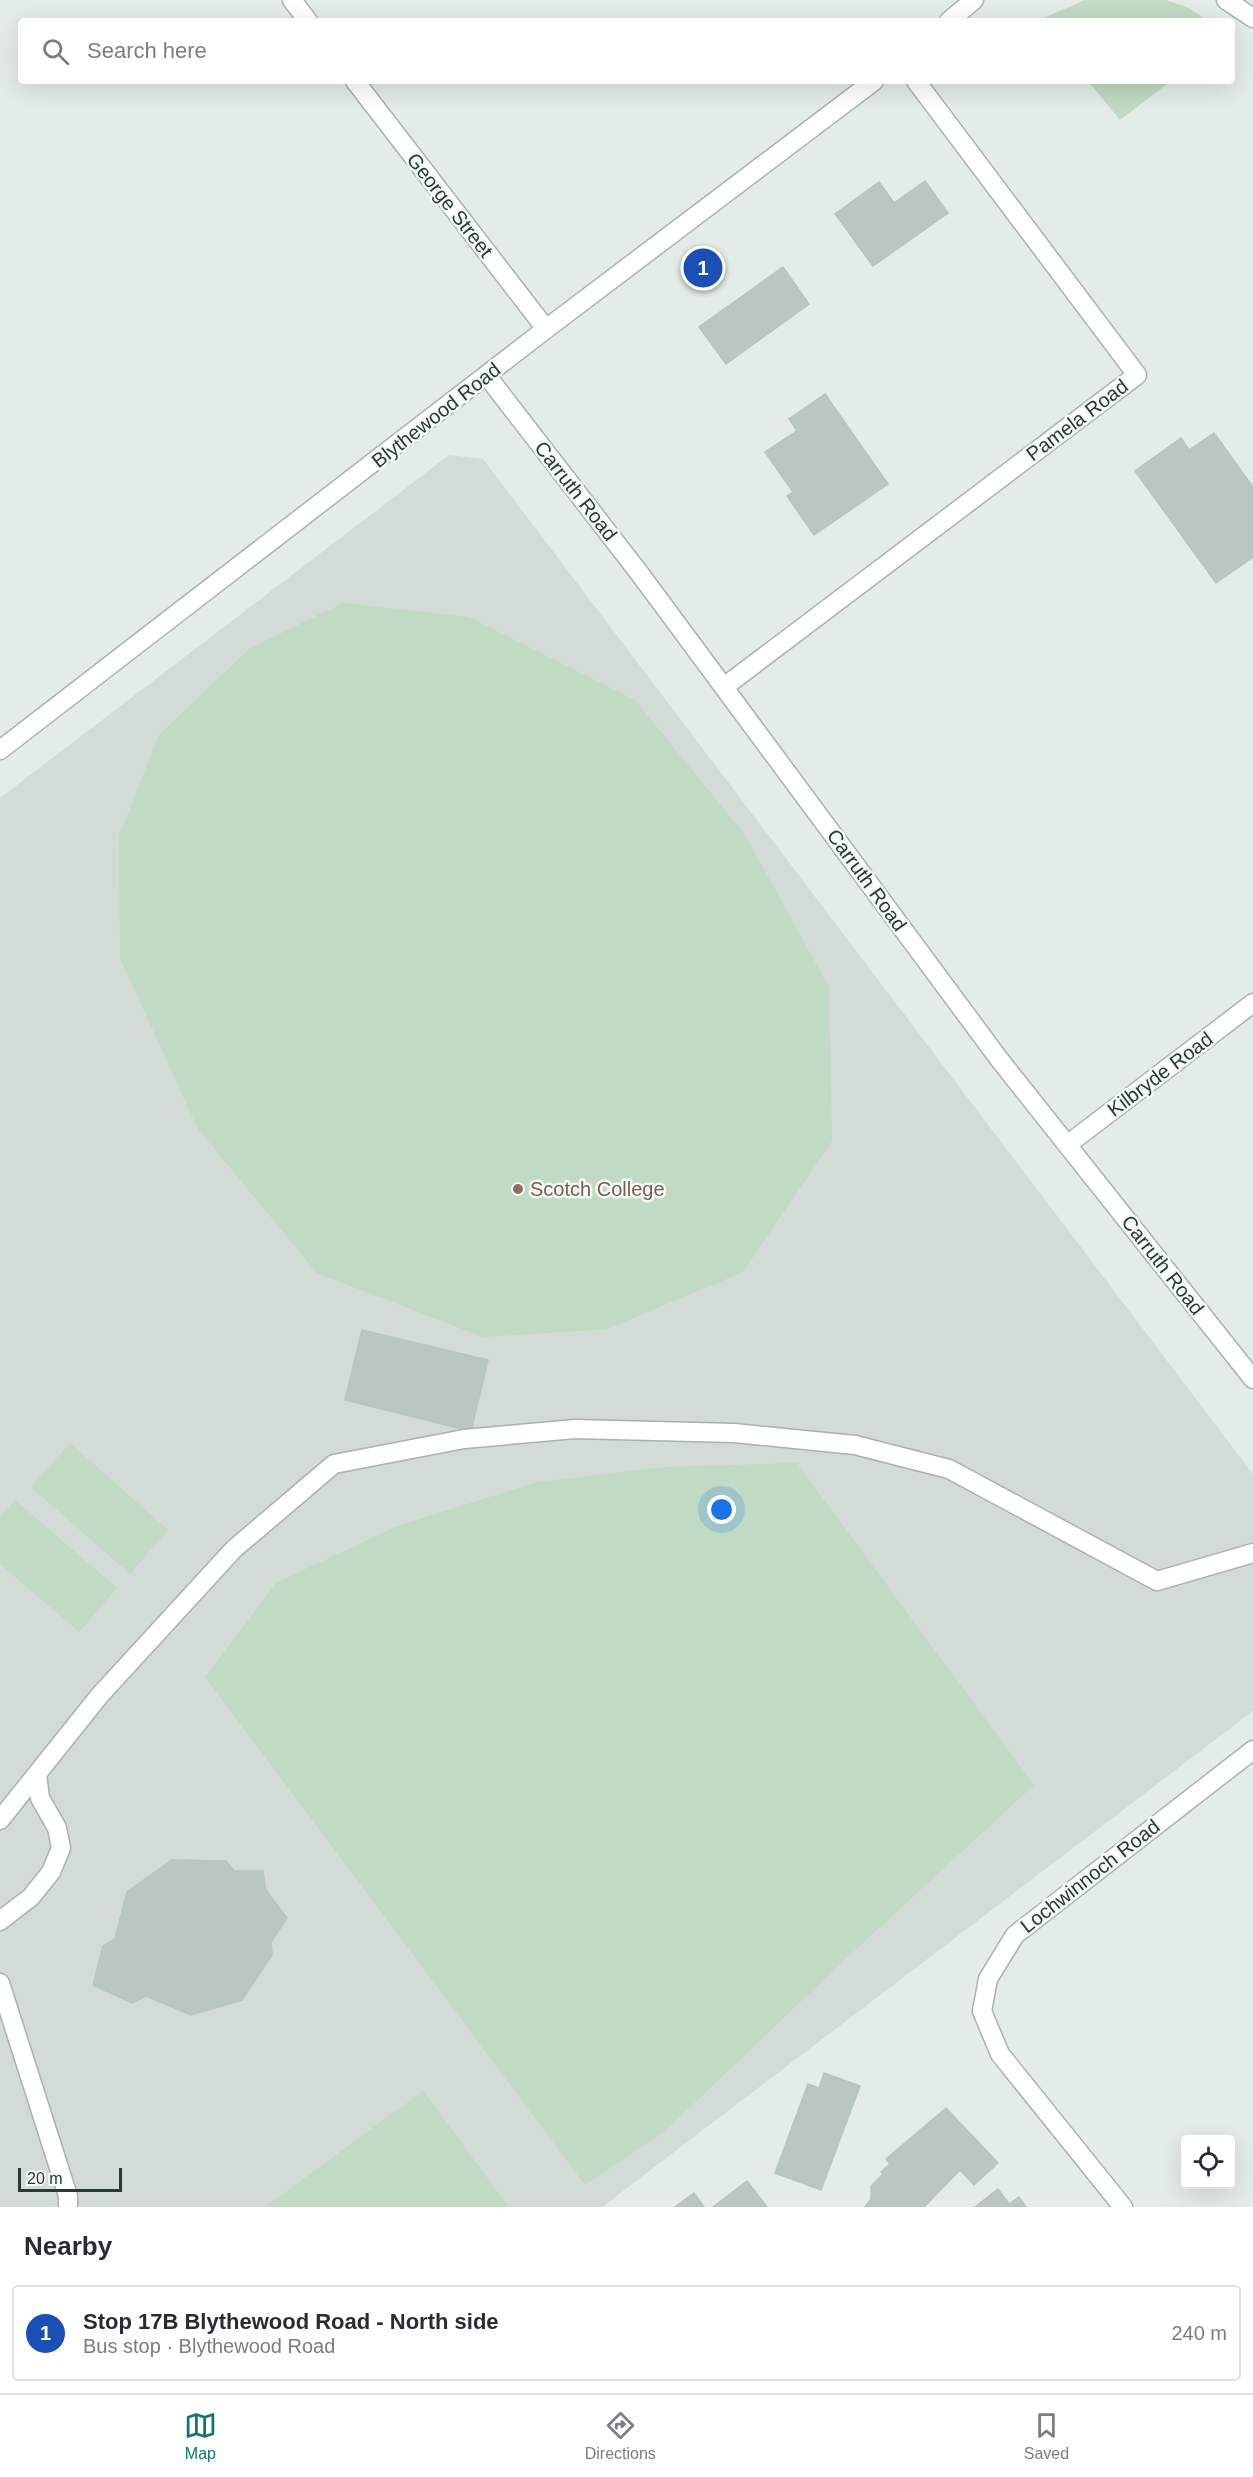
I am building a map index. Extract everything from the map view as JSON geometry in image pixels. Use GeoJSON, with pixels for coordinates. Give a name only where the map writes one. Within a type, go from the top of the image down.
{"type":"FeatureCollection","features":[{"type":"Feature","properties":{"kind":"street"},"geometry":{"type":"LineString","coordinates":[[292,0],[306,18]]}},
{"type":"Feature","properties":{"kind":"street"},"geometry":{"type":"LineString","coordinates":[[953,18],[974,0]]}},
{"type":"Feature","properties":{"kind":"street"},"geometry":{"type":"LineString","coordinates":[[1226,0],[1253,18]]}},
{"type":"Feature","properties":{"kind":"street","name":"George Street"},"geometry":{"type":"LineString","coordinates":[[357,84],[546,329]]}},
{"type":"Feature","properties":{"kind":"street","name":"Blythewood Road"},"geometry":{"type":"LineString","coordinates":[[0,750],[546,329],[870,84]]}},
{"type":"Feature","properties":{"kind":"street","name":"Pamela Road"},"geometry":{"type":"LineString","coordinates":[[724,687],[1137,375],[918,84]]}},
{"type":"Feature","properties":{"kind":"street","name":"Carruth Road"},"geometry":{"type":"LineString","coordinates":[[487,376],[640,574],[999,1059],[1253,1379]]}},
{"type":"Feature","properties":{"kind":"street","name":"Kilbryde Road"},"geometry":{"type":"LineString","coordinates":[[1067,1145],[1253,1003]]}},
{"type":"Feature","properties":{"kind":"street"},"geometry":{"type":"LineString","coordinates":[[0,1820],[100,1695],[234,1549],[334,1464],[464,1439],[575,1429],[734,1433],[855,1444],[949,1469],[1157,1581],[1253,1553]]}},
{"type":"Feature","properties":{"kind":"street","name":"Lochwinnoch Road"},"geometry":{"type":"LineString","coordinates":[[1123,2207],[1000,2054],[982,2011],[988,1979],[1015,1935],[1253,1750]]}},
{"type":"Feature","properties":{"kind":"street"},"geometry":{"type":"LineString","coordinates":[[0,1920],[31,1897],[51,1872],[61,1848],[57,1828],[40,1798],[37,1774]]}},
{"type":"Feature","properties":{"kind":"street"},"geometry":{"type":"LineString","coordinates":[[0,1983],[68,2196],[68,2207]]}},
{"type":"Feature","properties":{"kind":"shaded area","name":"Scotch College"},"geometry":{"type":"Polygon","coordinates":[[[449,455],[483,459],[1253,1474],[1253,1711],[602,2207],[0,2207],[0,798],[449,455]]]}},
{"type":"Feature","properties":{"kind":"green space"},"geometry":{"type":"Polygon","coordinates":[[[1085,0],[1166,0],[1187,7],[1204,18],[1044,18],[1085,0]]]}},
{"type":"Feature","properties":{"kind":"green space"},"geometry":{"type":"Polygon","coordinates":[[[1090,84],[1167,84],[1120,120],[1090,84]]]}},
{"type":"Feature","properties":{"kind":"green space"},"geometry":{"type":"Polygon","coordinates":[[[343,603],[469,617],[635,700],[745,835],[829,987],[832,1141],[743,1272],[607,1329],[483,1337],[317,1273],[198,1129],[120,958],[119,836],[159,735],[249,649],[343,603]]]}},
{"type":"Feature","properties":{"kind":"green space"},"geometry":{"type":"Polygon","coordinates":[[[70,1443],[168,1530],[130,1574],[31,1487],[70,1443]]]}},
{"type":"Feature","properties":{"kind":"green space"},"geometry":{"type":"Polygon","coordinates":[[[797,1463],[1034,1785],[838,1966],[664,2132],[585,2185],[205,1677],[276,1583],[395,1527],[537,1482],[667,1467],[797,1463]]]}},
{"type":"Feature","properties":{"kind":"green space"},"geometry":{"type":"Polygon","coordinates":[[[15,1500],[117,1588],[79,1632],[0,1564],[0,1517],[15,1500]]]}},
{"type":"Feature","properties":{"kind":"green space"},"geometry":{"type":"Polygon","coordinates":[[[423,2091],[509,2207],[265,2207],[423,2091]]]}},
{"type":"Feature","properties":{"kind":"building"},"geometry":{"type":"Polygon","coordinates":[[[925,181],[948,213],[873,266],[835,214],[879,182],[894,203],[925,181]]]}},
{"type":"Feature","properties":{"kind":"building"},"geometry":{"type":"Polygon","coordinates":[[[783,267],[809,304],[726,364],[699,327],[783,267]]]}},
{"type":"Feature","properties":{"kind":"building"},"geometry":{"type":"Polygon","coordinates":[[[825,394],[888,484],[814,535],[787,496],[793,492],[765,452],[797,431],[789,419],[825,394]]]}},
{"type":"Feature","properties":{"kind":"building"},"geometry":{"type":"Polygon","coordinates":[[[1214,433],[1253,487],[1253,557],[1216,583],[1135,471],[1181,438],[1189,450],[1214,433]]]}},
{"type":"Feature","properties":{"kind":"building"},"geometry":{"type":"Polygon","coordinates":[[[362,1330],[488,1360],[471,1431],[345,1400],[362,1330]]]}},
{"type":"Feature","properties":{"kind":"building"},"geometry":{"type":"Polygon","coordinates":[[[172,1860],[226,1861],[234,1871],[263,1871],[265,1887],[287,1918],[271,1942],[272,1955],[242,2000],[191,2015],[146,1996],[132,2003],[93,1985],[103,1946],[115,1939],[127,1892],[172,1860]]]}},
{"type":"Feature","properties":{"kind":"building"},"geometry":{"type":"Polygon","coordinates":[[[824,2073],[860,2086],[821,2190],[775,2173],[808,2084],[819,2088],[824,2073]]]}},
{"type":"Feature","properties":{"kind":"building"},"geometry":{"type":"Polygon","coordinates":[[[946,2108],[998,2163],[974,2185],[960,2170],[924,2207],[865,2207],[871,2199],[871,2186],[890,2164],[886,2159],[946,2108]]]}},
{"type":"Feature","properties":{"kind":"building"},"geometry":{"type":"Polygon","coordinates":[[[747,2181],[767,2207],[713,2207],[747,2181]]]}},
{"type":"Feature","properties":{"kind":"building"},"geometry":{"type":"Polygon","coordinates":[[[998,2189],[1009,2204],[1019,2197],[1026,2207],[975,2207],[998,2189]]]}},
{"type":"Feature","properties":{"kind":"building"},"geometry":{"type":"Polygon","coordinates":[[[694,2193],[704,2207],[675,2207],[694,2193]]]}},
{"type":"Feature","properties":{"kind":"place","name":"Stop 17B Blythewood Road - North side"},"geometry":{"type":"Point","coordinates":[703,268]}},
{"type":"Feature","properties":{"kind":"place","name":"Scotch College"},"geometry":{"type":"Point","coordinates":[518,1189]}}]}
